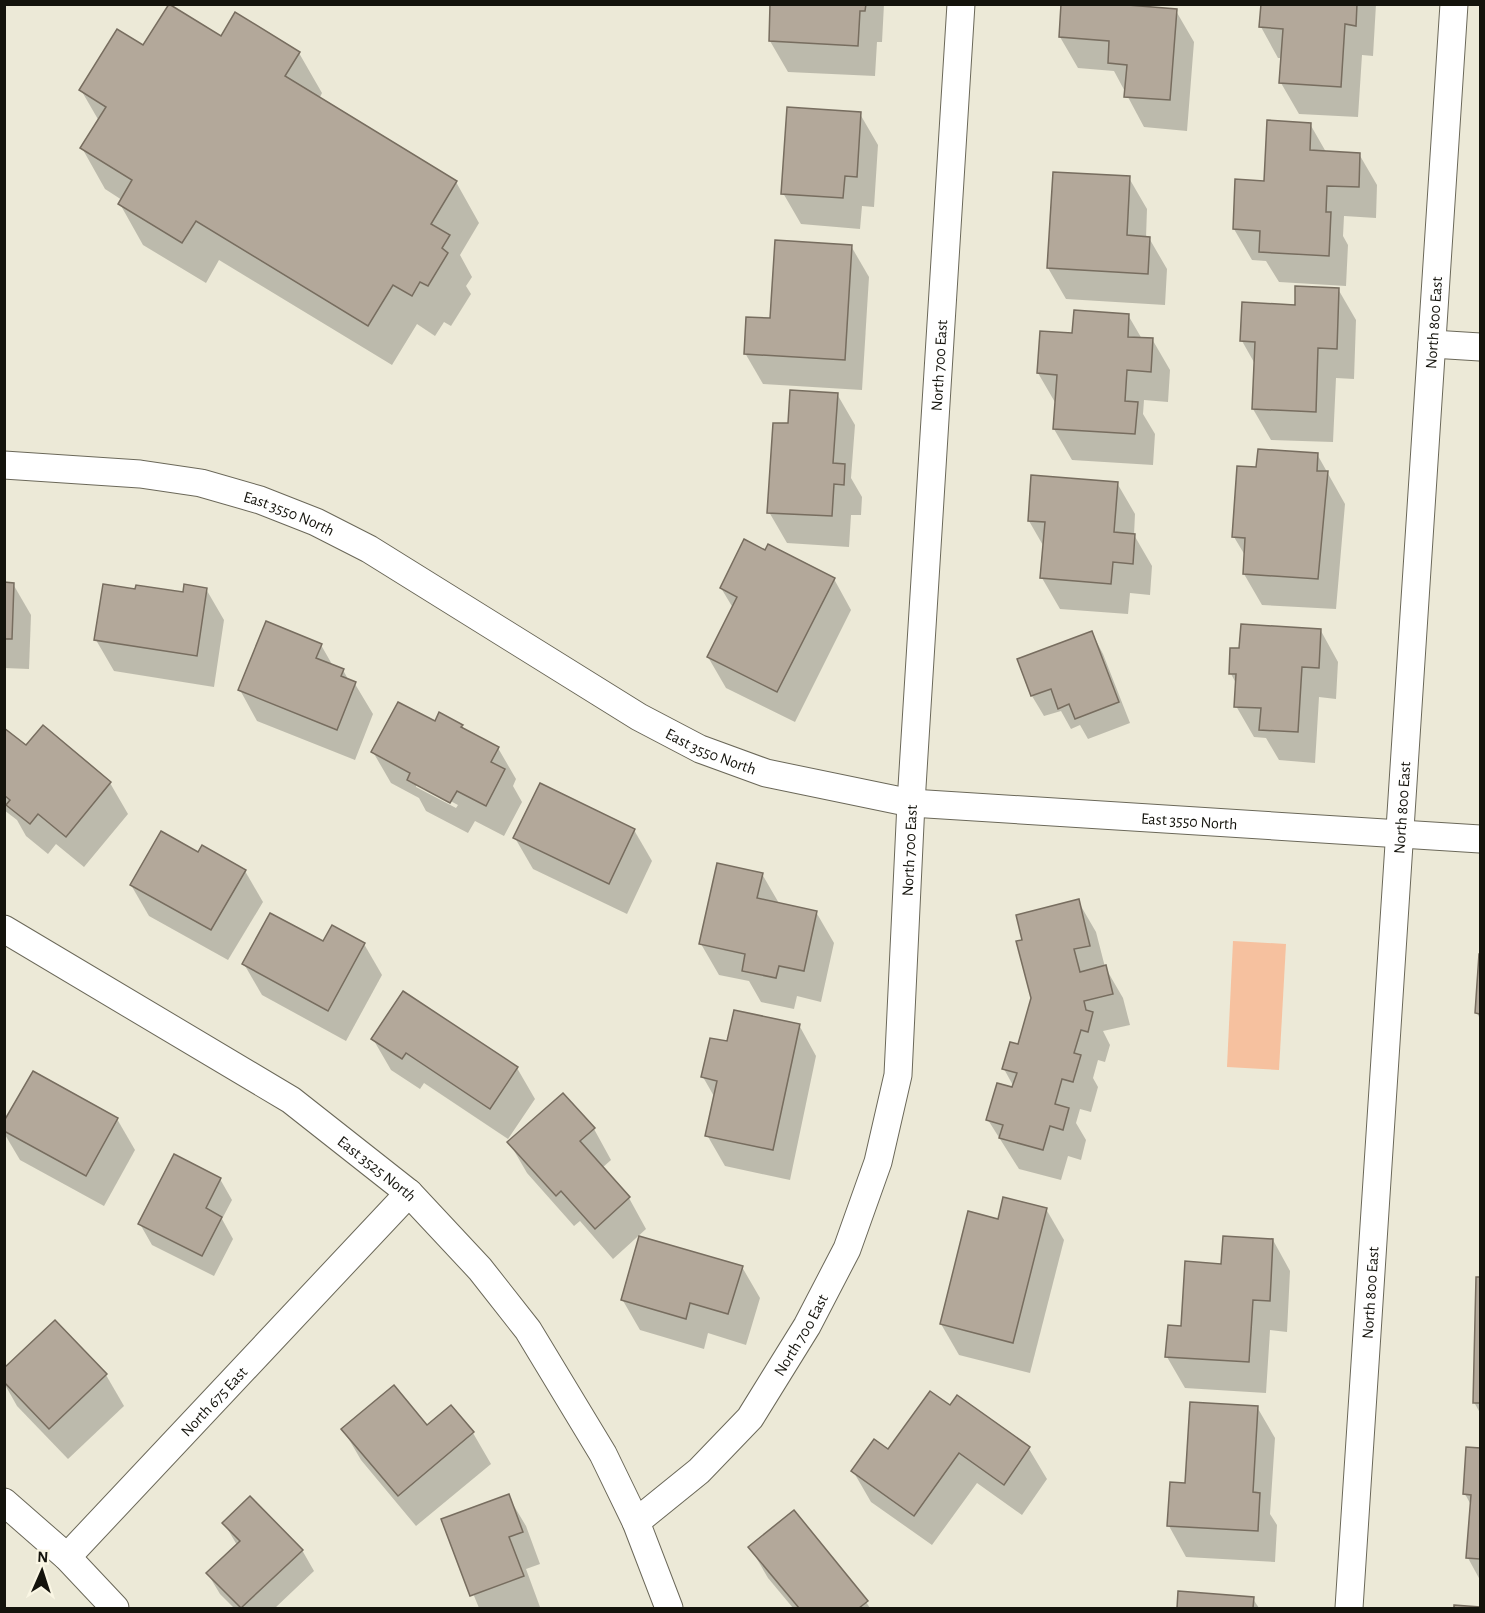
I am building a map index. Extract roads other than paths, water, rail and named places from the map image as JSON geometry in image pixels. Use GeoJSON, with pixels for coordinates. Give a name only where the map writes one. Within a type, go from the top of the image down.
{"type":"FeatureCollection","features":[{"type":"Feature","properties":{"kind":"street","name":"North 700 East"},"geometry":{"type":"LineString","coordinates":[[636,1522],[699,1471],[750,1418],[807,1326],[847,1249],[878,1162],[898,1075],[911,803],[961,4]]}},
{"type":"Feature","properties":{"kind":"street","name":"North 800 East"},"geometry":{"type":"LineString","coordinates":[[1349,1608],[1454,4]]}},
{"type":"Feature","properties":{"kind":"street"},"geometry":{"type":"LineString","coordinates":[[1432,344],[1480,347]]}},
{"type":"Feature","properties":{"kind":"street","name":"East 3550 North"},"geometry":{"type":"LineString","coordinates":[[4,465],[140,474],[201,483],[260,500],[316,522],[369,549],[639,717],[700,749],[766,773],[911,803],[1480,839]]}},
{"type":"Feature","properties":{"kind":"street","name":"East 3525 North"},"geometry":{"type":"LineString","coordinates":[[4,929],[291,1100],[409,1192],[480,1269],[528,1330],[603,1454],[636,1522]]}},
{"type":"Feature","properties":{"kind":"street","name":"North 675 East"},"geometry":{"type":"LineString","coordinates":[[67,1557],[409,1192]]}},
{"type":"Feature","properties":{"kind":"street"},"geometry":{"type":"LineString","coordinates":[[4,1502],[67,1557],[115,1608]]}},
{"type":"Feature","properties":{"kind":"street"},"geometry":{"type":"LineString","coordinates":[[636,1522],[669,1608]]}}]}
